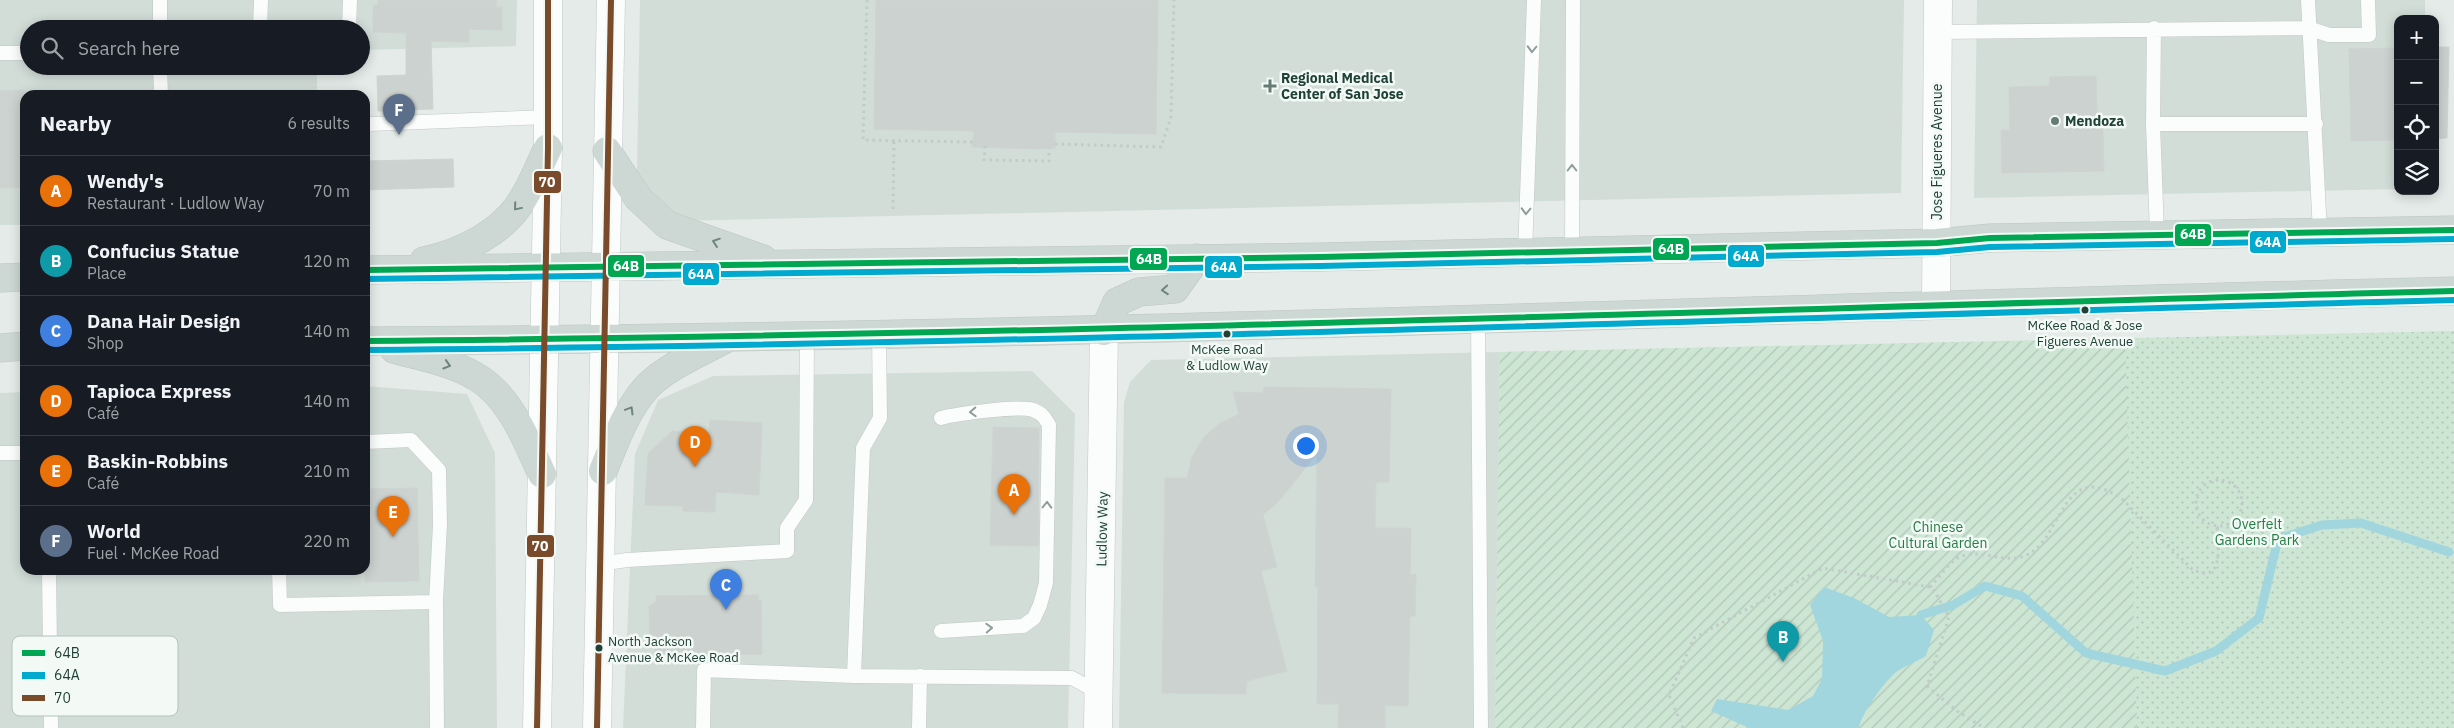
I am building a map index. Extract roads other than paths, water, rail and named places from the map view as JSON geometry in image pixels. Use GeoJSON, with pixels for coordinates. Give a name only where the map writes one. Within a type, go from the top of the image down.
{"type":"FeatureCollection","features":[{"type":"Feature","properties":{"kind":"main road"},"geometry":{"type":"LineString","coordinates":[[537,728],[548,148],[548,0]]}},
{"type":"Feature","properties":{"kind":"main road"},"geometry":{"type":"LineString","coordinates":[[597,728],[606,339],[605,268],[611,0]]}},
{"type":"Feature","properties":{"kind":"main road","name":"Jose Figueres Avenue"},"geometry":{"type":"LineString","coordinates":[[1936,305],[1938,0]]}},
{"type":"Feature","properties":{"kind":"main road"},"geometry":{"type":"LineString","coordinates":[[373,269],[447,256],[488,234],[507,218],[523,199],[548,148]]}},
{"type":"Feature","properties":{"kind":"main road"},"geometry":{"type":"LineString","coordinates":[[607,151],[638,198],[667,225],[778,264]]}},
{"type":"Feature","properties":{"kind":"main road"},"geometry":{"type":"LineString","coordinates":[[373,269],[605,268],[1572,252],[1937,243],[1990,238],[2454,229]]}},
{"type":"Feature","properties":{"kind":"main road"},"geometry":{"type":"LineString","coordinates":[[1104,331],[1117,302],[1139,292],[1175,289],[1198,258]]}},
{"type":"Feature","properties":{"kind":"main road"},"geometry":{"type":"LineString","coordinates":[[0,278],[20,277]]}},
{"type":"Feature","properties":{"kind":"main road"},"geometry":{"type":"LineString","coordinates":[[370,341],[730,336],[807,337],[879,334],[1104,331],[1478,320],[1531,316],[2454,291]]}},
{"type":"Feature","properties":{"kind":"main road","name":"Ludlow Way"},"geometry":{"type":"LineString","coordinates":[[1098,728],[1104,331]]}},
{"type":"Feature","properties":{"kind":"main road"},"geometry":{"type":"LineString","coordinates":[[602,470],[631,407],[647,387],[666,373],[730,336]]}},
{"type":"Feature","properties":{"kind":"main road"},"geometry":{"type":"LineString","coordinates":[[370,342],[456,368],[476,376],[504,401],[522,431],[542,474]]}},
{"type":"Feature","properties":{"kind":"main road"},"geometry":{"type":"LineString","coordinates":[[0,348],[20,346]]}},
{"type":"Feature","properties":{"kind":"lane"},"geometry":{"type":"LineString","coordinates":[[160,0],[160,20]]}},
{"type":"Feature","properties":{"kind":"lane"},"geometry":{"type":"LineString","coordinates":[[261,20],[262,0]]}},
{"type":"Feature","properties":{"kind":"lane"},"geometry":{"type":"LineString","coordinates":[[349,20],[350,0]]}},
{"type":"Feature","properties":{"kind":"lane"},"geometry":{"type":"LineString","coordinates":[[1525,252],[1534,0]]}},
{"type":"Feature","properties":{"kind":"lane"},"geometry":{"type":"LineString","coordinates":[[1572,252],[1573,0]]}},
{"type":"Feature","properties":{"kind":"lane"},"geometry":{"type":"LineString","coordinates":[[2308,0],[2308,28],[2316,124],[2320,232]]}},
{"type":"Feature","properties":{"kind":"lane"},"geometry":{"type":"LineString","coordinates":[[1938,32],[2154,28],[2308,28],[2329,36],[2369,34],[2368,0]]}},
{"type":"Feature","properties":{"kind":"lane"},"geometry":{"type":"LineString","coordinates":[[2154,28],[2153,124],[2157,234]]}},
{"type":"Feature","properties":{"kind":"lane"},"geometry":{"type":"LineString","coordinates":[[0,53],[20,53]]}},
{"type":"Feature","properties":{"kind":"lane"},"geometry":{"type":"LineString","coordinates":[[160,75],[161,90]]}},
{"type":"Feature","properties":{"kind":"lane"},"geometry":{"type":"LineString","coordinates":[[370,124],[548,117]]}},
{"type":"Feature","properties":{"kind":"lane"},"geometry":{"type":"LineString","coordinates":[[2153,124],[2316,124]]}},
{"type":"Feature","properties":{"kind":"lane"},"geometry":{"type":"LineString","coordinates":[[1478,320],[1481,728]]}},
{"type":"Feature","properties":{"kind":"lane"},"geometry":{"type":"LineString","coordinates":[[854,676],[863,448],[880,418],[879,334]]}},
{"type":"Feature","properties":{"kind":"lane"},"geometry":{"type":"LineString","coordinates":[[600,564],[628,560],[787,551],[788,528],[806,500],[807,337]]}},
{"type":"Feature","properties":{"kind":"lane"},"geometry":{"type":"LineString","coordinates":[[941,418],[960,413],[1031,409],[1043,415],[1049,425],[1046,583],[1034,618],[1023,626],[941,631]]}},
{"type":"Feature","properties":{"kind":"lane"},"geometry":{"type":"LineString","coordinates":[[370,442],[411,440],[439,470],[440,524],[436,602],[437,728]]}},
{"type":"Feature","properties":{"kind":"lane"},"geometry":{"type":"LineString","coordinates":[[0,453],[20,453]]}},
{"type":"Feature","properties":{"kind":"lane"},"geometry":{"type":"LineString","coordinates":[[49,575],[50,636]]}},
{"type":"Feature","properties":{"kind":"lane"},"geometry":{"type":"LineString","coordinates":[[279,575],[280,605],[436,602]]}},
{"type":"Feature","properties":{"kind":"lane"},"geometry":{"type":"LineString","coordinates":[[703,728],[704,670],[854,676],[1072,678],[1099,693]]}},
{"type":"Feature","properties":{"kind":"lane"},"geometry":{"type":"LineString","coordinates":[[919,728],[920,676]]}},
{"type":"Feature","properties":{"kind":"water"},"geometry":{"type":"Polygon","coordinates":[[[1824,587],[1854,598],[1889,617],[1921,615],[1934,630],[1926,656],[1902,668],[1890,678],[1868,707],[1859,728],[1749,728],[1711,711],[1717,699],[1788,710],[1813,696],[1822,679],[1823,641],[1810,605],[1824,587]]]}},
{"type":"Feature","properties":{"kind":"waterway"},"geometry":{"type":"LineString","coordinates":[[1921,615],[1953,605],[1985,586],[2022,596],[2086,653],[2165,671],[2216,651],[2259,618],[2278,539],[2322,525],[2361,523],[2449,552]]}},
{"type":"Feature","properties":{"kind":"place","name":"Regional Medical Center of San Jose"},"geometry":{"type":"Point","coordinates":[1270,86]}},
{"type":"Feature","properties":{"kind":"place","name":"Mendoza"},"geometry":{"type":"Point","coordinates":[2055,121]}},
{"type":"Feature","properties":{"kind":"place","name":"World"},"geometry":{"type":"Point","coordinates":[399,135]}},
{"type":"Feature","properties":{"kind":"place","name":"McKee Road & Jose Figueres Avenue"},"geometry":{"type":"Point","coordinates":[2085,310]}},
{"type":"Feature","properties":{"kind":"place","name":"McKee Road & Ludlow Way"},"geometry":{"type":"Point","coordinates":[1227,334]}},
{"type":"Feature","properties":{"kind":"place","name":"Tapioca Express"},"geometry":{"type":"Point","coordinates":[695,467]}},
{"type":"Feature","properties":{"kind":"place","name":"Wendy's"},"geometry":{"type":"Point","coordinates":[1014,515]}},
{"type":"Feature","properties":{"kind":"place","name":"Baskin-Robbins"},"geometry":{"type":"Point","coordinates":[393,537]}},
{"type":"Feature","properties":{"kind":"place","name":"Dana Hair Design"},"geometry":{"type":"Point","coordinates":[726,610]}},
{"type":"Feature","properties":{"kind":"place","name":"North Jackson Avenue & McKee Road"},"geometry":{"type":"Point","coordinates":[599,648]}},
{"type":"Feature","properties":{"kind":"place","name":"Confucius Statue"},"geometry":{"type":"Point","coordinates":[1783,662]}},
{"type":"Feature","properties":{"kind":"park label","name":"Overfelt Gardens Park"},"geometry":{"type":"Point","coordinates":[2257,532]}},
{"type":"Feature","properties":{"kind":"park label","name":"Chinese Cultural Garden"},"geometry":{"type":"Point","coordinates":[1938,536]}}]}
